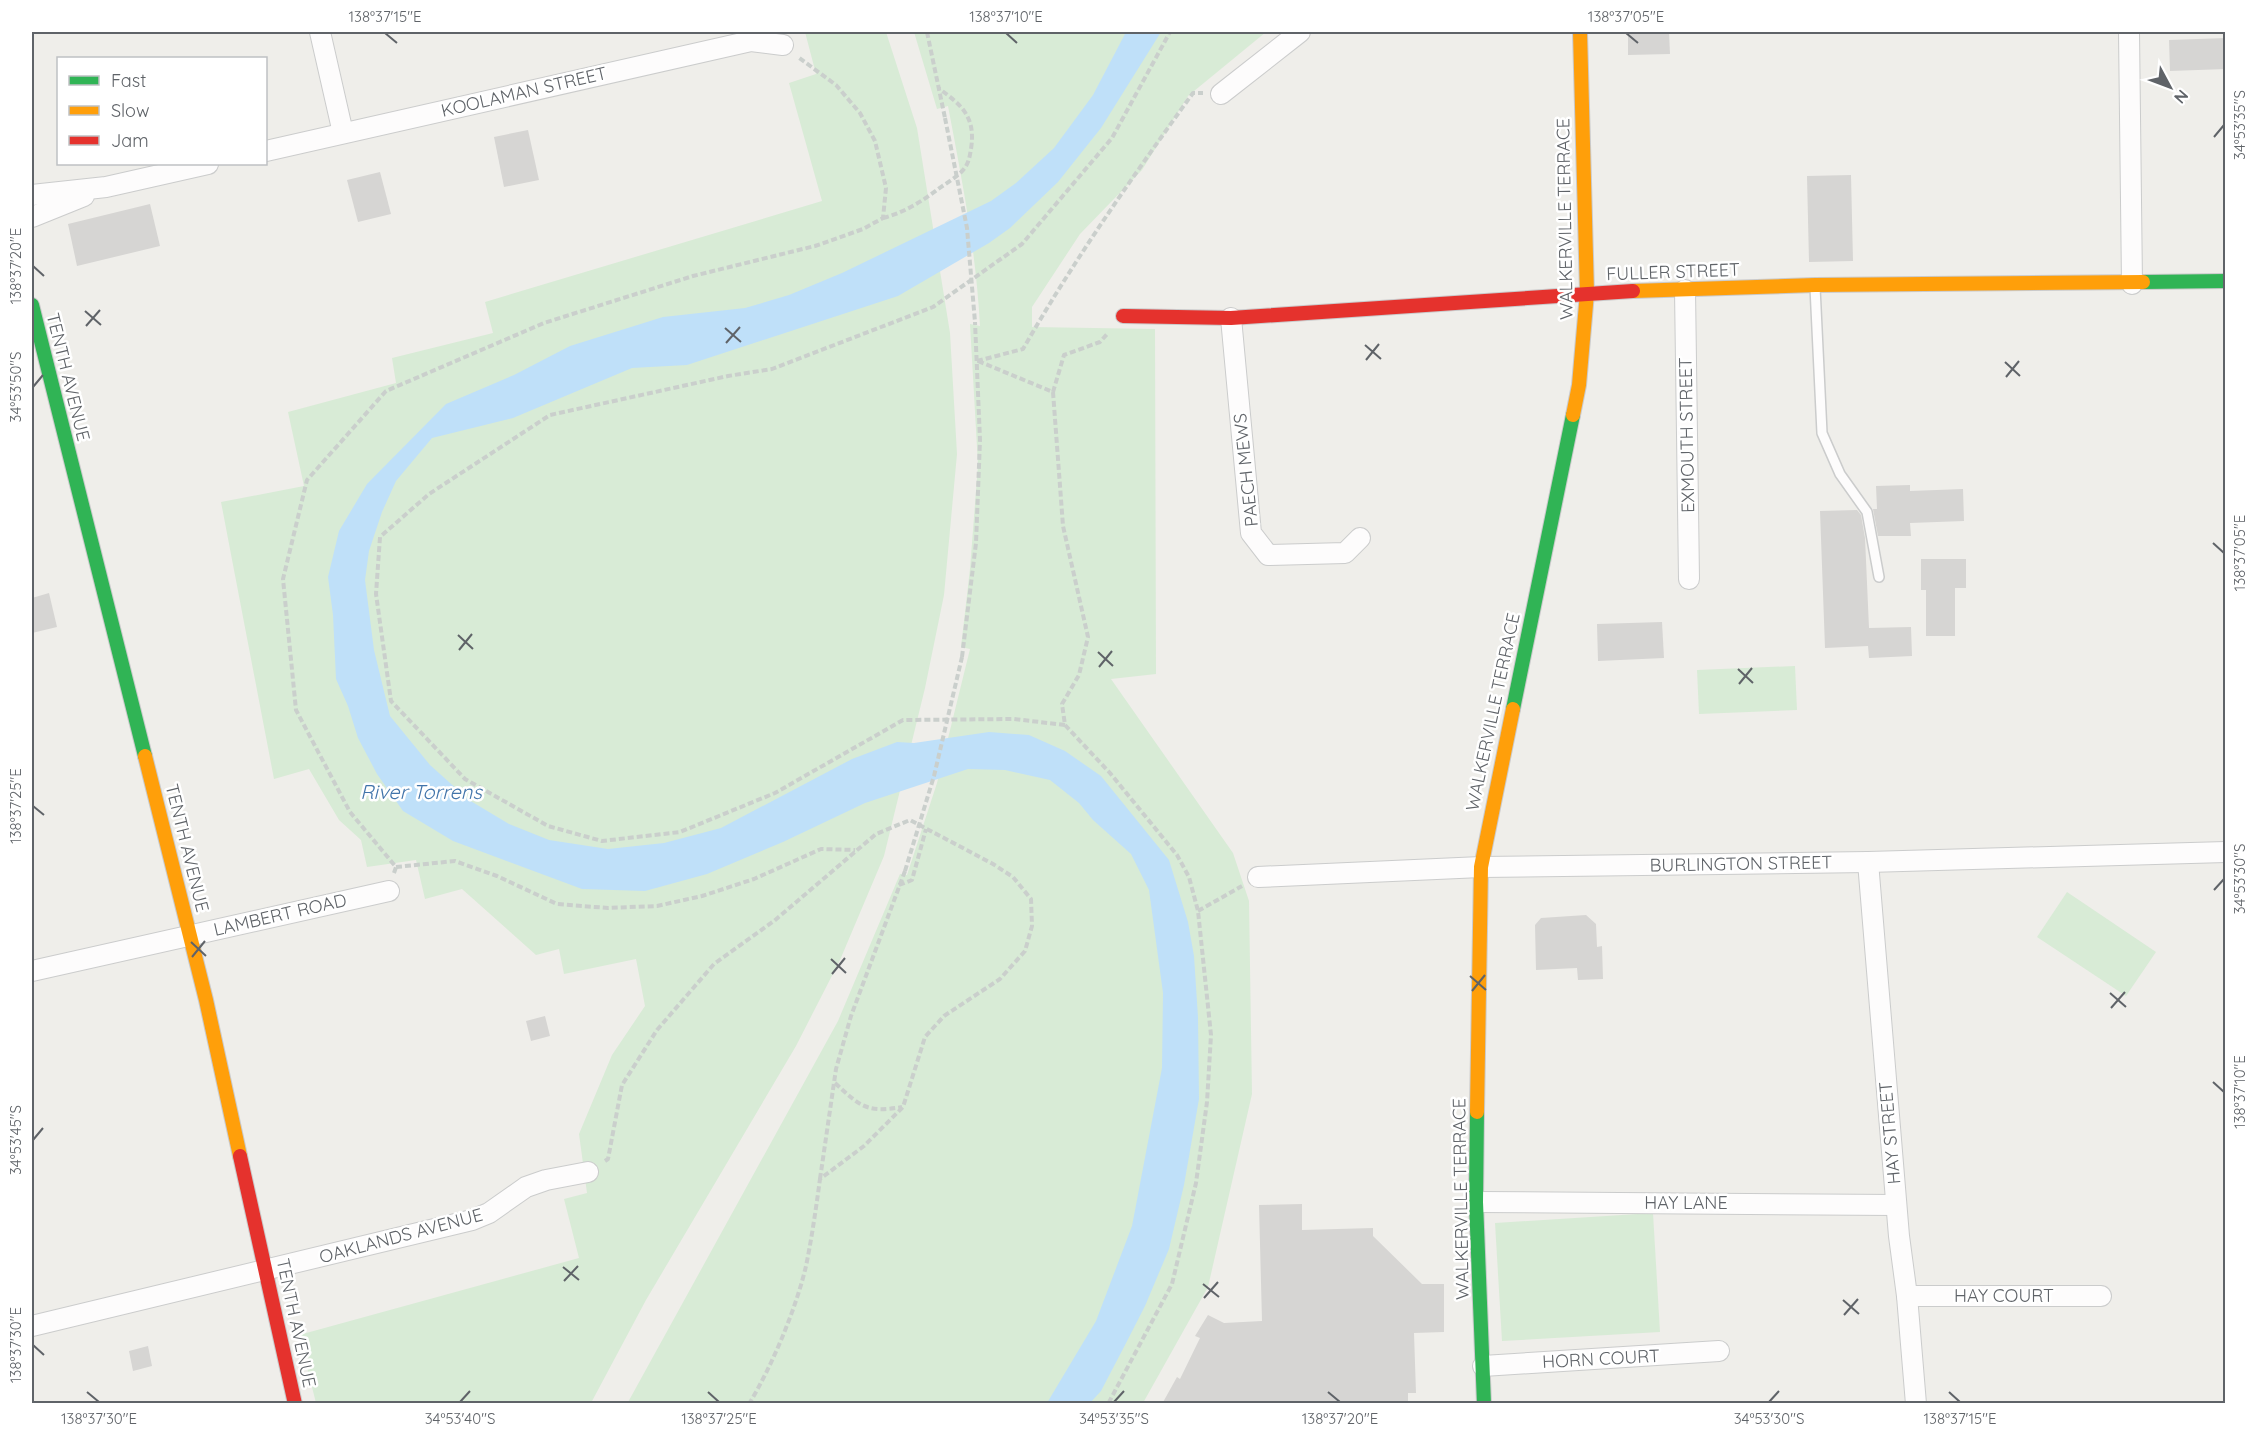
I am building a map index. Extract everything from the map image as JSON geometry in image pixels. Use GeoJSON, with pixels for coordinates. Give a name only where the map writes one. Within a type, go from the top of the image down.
{"type":"FeatureCollection","features":[{"type":"Feature","properties":{"kind":"street"},"geometry":{"type":"LineString","coordinates":[[320,32],[343,133]]}},
{"type":"Feature","properties":{"kind":"street"},"geometry":{"type":"LineString","coordinates":[[1221,94],[1300,32]]}},
{"type":"Feature","properties":{"kind":"street","name":"WALKERVILLE TERRACE"},"geometry":{"type":"LineString","coordinates":[[1484,1404],[1476,1202],[1481,867],[1579,385],[1587,293],[1580,32]]}},
{"type":"Feature","properties":{"kind":"street"},"geometry":{"type":"LineString","coordinates":[[2129,32],[2133,284]]}},
{"type":"Feature","properties":{"kind":"street","name":"KOOLAMAN STREET"},"geometry":{"type":"LineString","coordinates":[[267,151],[751,41],[783,45]]}},
{"type":"Feature","properties":{"kind":"street"},"geometry":{"type":"LineString","coordinates":[[32,195],[106,187],[204,165]]}},
{"type":"Feature","properties":{"kind":"street"},"geometry":{"type":"LineString","coordinates":[[32,217],[106,187]]}},
{"type":"Feature","properties":{"kind":"street","name":"FULLER STREET"},"geometry":{"type":"LineString","coordinates":[[1122,316],[1231,318],[1587,293],[1815,285],[2226,282]]}},
{"type":"Feature","properties":{"kind":"street","name":"EXMOUTH STREET"},"geometry":{"type":"LineString","coordinates":[[1685,290],[1689,579]]}},
{"type":"Feature","properties":{"kind":"street","name":"TENTH AVENUE"},"geometry":{"type":"LineString","coordinates":[[32,305],[190,936],[295,1404]]}},
{"type":"Feature","properties":{"kind":"street","name":"PAECH MEWS"},"geometry":{"type":"LineString","coordinates":[[1231,318],[1251,532],[1268,555],[1345,553],[1360,538]]}},
{"type":"Feature","properties":{"kind":"street","name":"BURLINGTON STREET"},"geometry":{"type":"LineString","coordinates":[[1258,877],[1481,867],[1868,862],[2226,852]]}},
{"type":"Feature","properties":{"kind":"street","name":"HAY STREET"},"geometry":{"type":"LineString","coordinates":[[1868,862],[1896,1205],[1907,1296],[1916,1404]]}},
{"type":"Feature","properties":{"kind":"street","name":"LAMBERT ROAD"},"geometry":{"type":"LineString","coordinates":[[32,971],[389,891]]}},
{"type":"Feature","properties":{"kind":"street","name":"OAKLANDS AVENUE"},"geometry":{"type":"LineString","coordinates":[[32,1326],[472,1220],[489,1213],[526,1187],[546,1180],[588,1172]]}},
{"type":"Feature","properties":{"kind":"street","name":"HAY LANE"},"geometry":{"type":"LineString","coordinates":[[1476,1202],[1896,1205]]}},
{"type":"Feature","properties":{"kind":"street","name":"HAY COURT"},"geometry":{"type":"LineString","coordinates":[[1907,1296],[2101,1296]]}},
{"type":"Feature","properties":{"kind":"street","name":"HORN COURT"},"geometry":{"type":"LineString","coordinates":[[1483,1366],[1719,1352]]}},
{"type":"Feature","properties":{"kind":"lane"},"geometry":{"type":"LineString","coordinates":[[1815,285],[1822,433],[1840,474],[1867,512],[1879,577]]}},
{"type":"Feature","properties":{"kind":"path"},"geometry":{"type":"LineString","coordinates":[[749,1404],[786,1326],[805,1268],[836,1069],[850,1016],[905,872],[934,776],[962,657],[976,543],[980,440],[975,322],[967,228],[927,32]]}},
{"type":"Feature","properties":{"kind":"path"},"geometry":{"type":"LineString","coordinates":[[1065,725],[1014,719],[903,720],[775,793],[680,832],[602,841],[548,826],[465,780],[391,701],[376,594],[380,537],[429,494],[550,415],[728,376],[771,369],[933,307],[1022,244],[1030,235],[1112,138],[1170,32]]}},
{"type":"Feature","properties":{"kind":"path"},"geometry":{"type":"LineString","coordinates":[[783,45],[836,85],[860,113],[875,141],[884,178],[886,188],[883,218]]}},
{"type":"Feature","properties":{"kind":"path"},"geometry":{"type":"LineString","coordinates":[[396,867],[350,812],[296,710],[283,579],[307,480],[386,391],[544,323],[693,276],[815,246],[863,229],[922,201],[964,169],[969,160],[972,142],[970,118],[938,88]]}},
{"type":"Feature","properties":{"kind":"path"},"geometry":{"type":"LineString","coordinates":[[977,361],[1023,349],[1094,234],[1193,93],[1221,94]]}},
{"type":"Feature","properties":{"kind":"path"},"geometry":{"type":"LineString","coordinates":[[1108,1404],[1172,1284],[1196,1183],[1208,1102],[1211,1035],[1198,911],[1189,877],[1177,855],[1110,773],[1065,725],[1062,704],[1079,675],[1088,637],[1063,526],[1053,392],[1064,355],[1100,342],[1122,316]]}},
{"type":"Feature","properties":{"kind":"path"},"geometry":{"type":"LineString","coordinates":[[977,361],[1053,392]]}},
{"type":"Feature","properties":{"kind":"path"},"geometry":{"type":"LineString","coordinates":[[588,1172],[608,1159],[622,1085],[657,1030],[714,964],[774,921],[876,834],[910,820],[993,864],[1013,878],[1031,899],[1032,926],[1025,951],[1000,979],[944,1016],[925,1037],[903,1107],[864,1146],[820,1179]]}},
{"type":"Feature","properties":{"kind":"path"},"geometry":{"type":"LineString","coordinates":[[899,885],[912,880],[926,829]]}},
{"type":"Feature","properties":{"kind":"path"},"geometry":{"type":"LineString","coordinates":[[396,867],[455,861],[497,876],[557,904],[608,908],[657,906],[702,896],[792,864],[821,849],[856,850]]}},
{"type":"Feature","properties":{"kind":"path"},"geometry":{"type":"LineString","coordinates":[[389,891],[396,867]]}},
{"type":"Feature","properties":{"kind":"path"},"geometry":{"type":"LineString","coordinates":[[1198,911],[1258,877]]}},
{"type":"Feature","properties":{"kind":"path"},"geometry":{"type":"LineString","coordinates":[[835,1082],[864,1107],[882,1110],[903,1107]]}},
{"type":"Feature","properties":{"kind":"green space"},"geometry":{"type":"Polygon","coordinates":[[[805,32],[886,32],[917,128],[950,333],[957,454],[944,595],[925,688],[884,856],[840,960],[796,1046],[646,1300],[591,1403],[316,1403],[299,1335],[579,1258],[564,1199],[587,1193],[579,1134],[612,1055],[645,1006],[636,959],[564,974],[559,949],[536,955],[462,889],[425,899],[416,860],[367,867],[361,840],[339,820],[309,769],[274,779],[221,502],[304,486],[288,412],[396,383],[392,358],[493,333],[485,302],[822,201],[789,83],[816,74],[805,32]]]}},
{"type":"Feature","properties":{"kind":"green space"},"geometry":{"type":"Polygon","coordinates":[[[914,32],[1266,32],[1188,96],[1142,170],[1080,234],[1032,307],[1032,327],[1155,329],[1156,674],[1111,679],[1233,853],[1249,901],[1252,1094],[1208,1287],[1143,1403],[627,1404],[838,1021],[900,874],[907,875],[937,783],[970,649],[961,647],[978,465],[970,324],[980,326],[978,298],[968,215],[948,106],[937,109],[914,32]]]}},
{"type":"Feature","properties":{"kind":"green space"},"geometry":{"type":"Polygon","coordinates":[[[1795,666],[1797,710],[1699,714],[1697,670],[1795,666]]]}},
{"type":"Feature","properties":{"kind":"green space"},"geometry":{"type":"Polygon","coordinates":[[[2067,892],[2156,952],[2126,996],[2037,937],[2067,892]]]}},
{"type":"Feature","properties":{"kind":"green space"},"geometry":{"type":"Polygon","coordinates":[[[1653,1213],[1660,1332],[1502,1341],[1495,1223],[1653,1213]]]}},
{"type":"Feature","properties":{"kind":"water","name":"River Torrens"},"geometry":{"type":"Polygon","coordinates":[[[1126,32],[1161,32],[1101,128],[1058,182],[1010,228],[989,243],[898,296],[687,365],[632,368],[513,418],[432,438],[396,481],[382,512],[369,551],[365,580],[374,650],[390,716],[430,765],[469,800],[509,824],[549,840],[608,849],[664,843],[721,828],[852,759],[897,742],[914,743],[989,732],[1029,735],[1065,751],[1101,776],[1169,860],[1188,922],[1194,956],[1198,1017],[1199,1099],[1184,1185],[1169,1249],[1145,1306],[1101,1391],[1090,1403],[1047,1403],[1096,1321],[1132,1226],[1162,1068],[1163,993],[1149,890],[1131,854],[1093,820],[1079,803],[1050,780],[1005,770],[968,769],[865,803],[783,842],[707,874],[645,891],[582,889],[453,841],[403,811],[377,774],[358,738],[348,706],[336,679],[333,615],[328,577],[339,531],[367,484],[446,404],[514,375],[570,346],[663,317],[745,308],[789,295],[842,273],[991,201],[1016,183],[1054,148],[1093,95],[1126,32]]]}},
{"type":"Feature","properties":{"kind":"building"},"geometry":{"type":"Polygon","coordinates":[[[1628,32],[1669,32],[1670,54],[1628,55],[1628,32]]]}},
{"type":"Feature","properties":{"kind":"building"},"geometry":{"type":"Polygon","coordinates":[[[2226,38],[2226,69],[2170,71],[2169,40],[2226,38]]]}},
{"type":"Feature","properties":{"kind":"building"},"geometry":{"type":"Polygon","coordinates":[[[528,130],[539,180],[504,187],[494,137],[528,130]]]}},
{"type":"Feature","properties":{"kind":"building"},"geometry":{"type":"Polygon","coordinates":[[[380,172],[391,214],[358,222],[347,180],[380,172]]]}},
{"type":"Feature","properties":{"kind":"building"},"geometry":{"type":"Polygon","coordinates":[[[1851,175],[1853,261],[1809,262],[1807,176],[1851,175]]]}},
{"type":"Feature","properties":{"kind":"building"},"geometry":{"type":"Polygon","coordinates":[[[150,204],[160,246],[77,266],[68,224],[150,204]]]}},
{"type":"Feature","properties":{"kind":"building"},"geometry":{"type":"Polygon","coordinates":[[[1910,485],[1910,491],[1963,489],[1964,521],[1910,523],[1911,536],[1878,536],[1873,509],[1877,509],[1876,486],[1910,485]]]}},
{"type":"Feature","properties":{"kind":"building"},"geometry":{"type":"Polygon","coordinates":[[[1857,510],[1861,515],[1865,538],[1869,628],[1911,627],[1912,656],[1869,658],[1868,646],[1825,648],[1820,511],[1857,510]]]}},
{"type":"Feature","properties":{"kind":"building"},"geometry":{"type":"Polygon","coordinates":[[[1921,559],[1966,559],[1966,588],[1955,588],[1955,636],[1926,636],[1926,590],[1921,590],[1921,559]]]}},
{"type":"Feature","properties":{"kind":"building"},"geometry":{"type":"Polygon","coordinates":[[[49,593],[57,627],[32,633],[32,598],[49,593]]]}},
{"type":"Feature","properties":{"kind":"building"},"geometry":{"type":"Polygon","coordinates":[[[1662,622],[1664,658],[1598,661],[1597,624],[1662,622]]]}},
{"type":"Feature","properties":{"kind":"building"},"geometry":{"type":"Polygon","coordinates":[[[1586,915],[1596,924],[1597,947],[1602,946],[1603,979],[1578,980],[1577,968],[1536,970],[1535,925],[1541,918],[1586,915]]]}},
{"type":"Feature","properties":{"kind":"building"},"geometry":{"type":"Polygon","coordinates":[[[545,1016],[550,1036],[531,1041],[526,1021],[545,1016]]]}},
{"type":"Feature","properties":{"kind":"building"},"geometry":{"type":"Polygon","coordinates":[[[1302,1204],[1302,1230],[1373,1228],[1373,1236],[1422,1284],[1444,1284],[1444,1332],[1414,1333],[1416,1393],[1408,1393],[1408,1404],[1162,1404],[1177,1377],[1180,1379],[1200,1338],[1195,1336],[1208,1315],[1224,1323],[1262,1321],[1259,1205],[1302,1204]]]}},
{"type":"Feature","properties":{"kind":"building"},"geometry":{"type":"Polygon","coordinates":[[[148,1346],[152,1366],[133,1371],[129,1351],[148,1346]]]}},
{"type":"Feature","properties":{"kind":"traffic: fast"},"geometry":{"type":"LineString","coordinates":[[2143,282],[2226,281]]}},
{"type":"Feature","properties":{"kind":"traffic: fast"},"geometry":{"type":"LineString","coordinates":[[32,305],[145,756]]}},
{"type":"Feature","properties":{"kind":"traffic: fast"},"geometry":{"type":"LineString","coordinates":[[1513,709],[1573,415]]}},
{"type":"Feature","properties":{"kind":"traffic: fast"},"geometry":{"type":"LineString","coordinates":[[1477,1112],[1476,1202],[1484,1404]]}},
{"type":"Feature","properties":{"kind":"traffic: slow"},"geometry":{"type":"LineString","coordinates":[[1573,415],[1579,385],[1587,293],[1580,32]]}},
{"type":"Feature","properties":{"kind":"traffic: slow"},"geometry":{"type":"LineString","coordinates":[[1633,291],[1815,285],[2143,282]]}},
{"type":"Feature","properties":{"kind":"traffic: slow"},"geometry":{"type":"LineString","coordinates":[[1477,1112],[1481,867],[1513,709]]}},
{"type":"Feature","properties":{"kind":"traffic: slow"},"geometry":{"type":"LineString","coordinates":[[145,756],[206,1000],[240,1156]]}},
{"type":"Feature","properties":{"kind":"traffic: jam"},"geometry":{"type":"LineString","coordinates":[[1123,316],[1231,318],[1633,291]]}},
{"type":"Feature","properties":{"kind":"traffic: jam"},"geometry":{"type":"LineString","coordinates":[[240,1156],[295,1404]]}}]}
